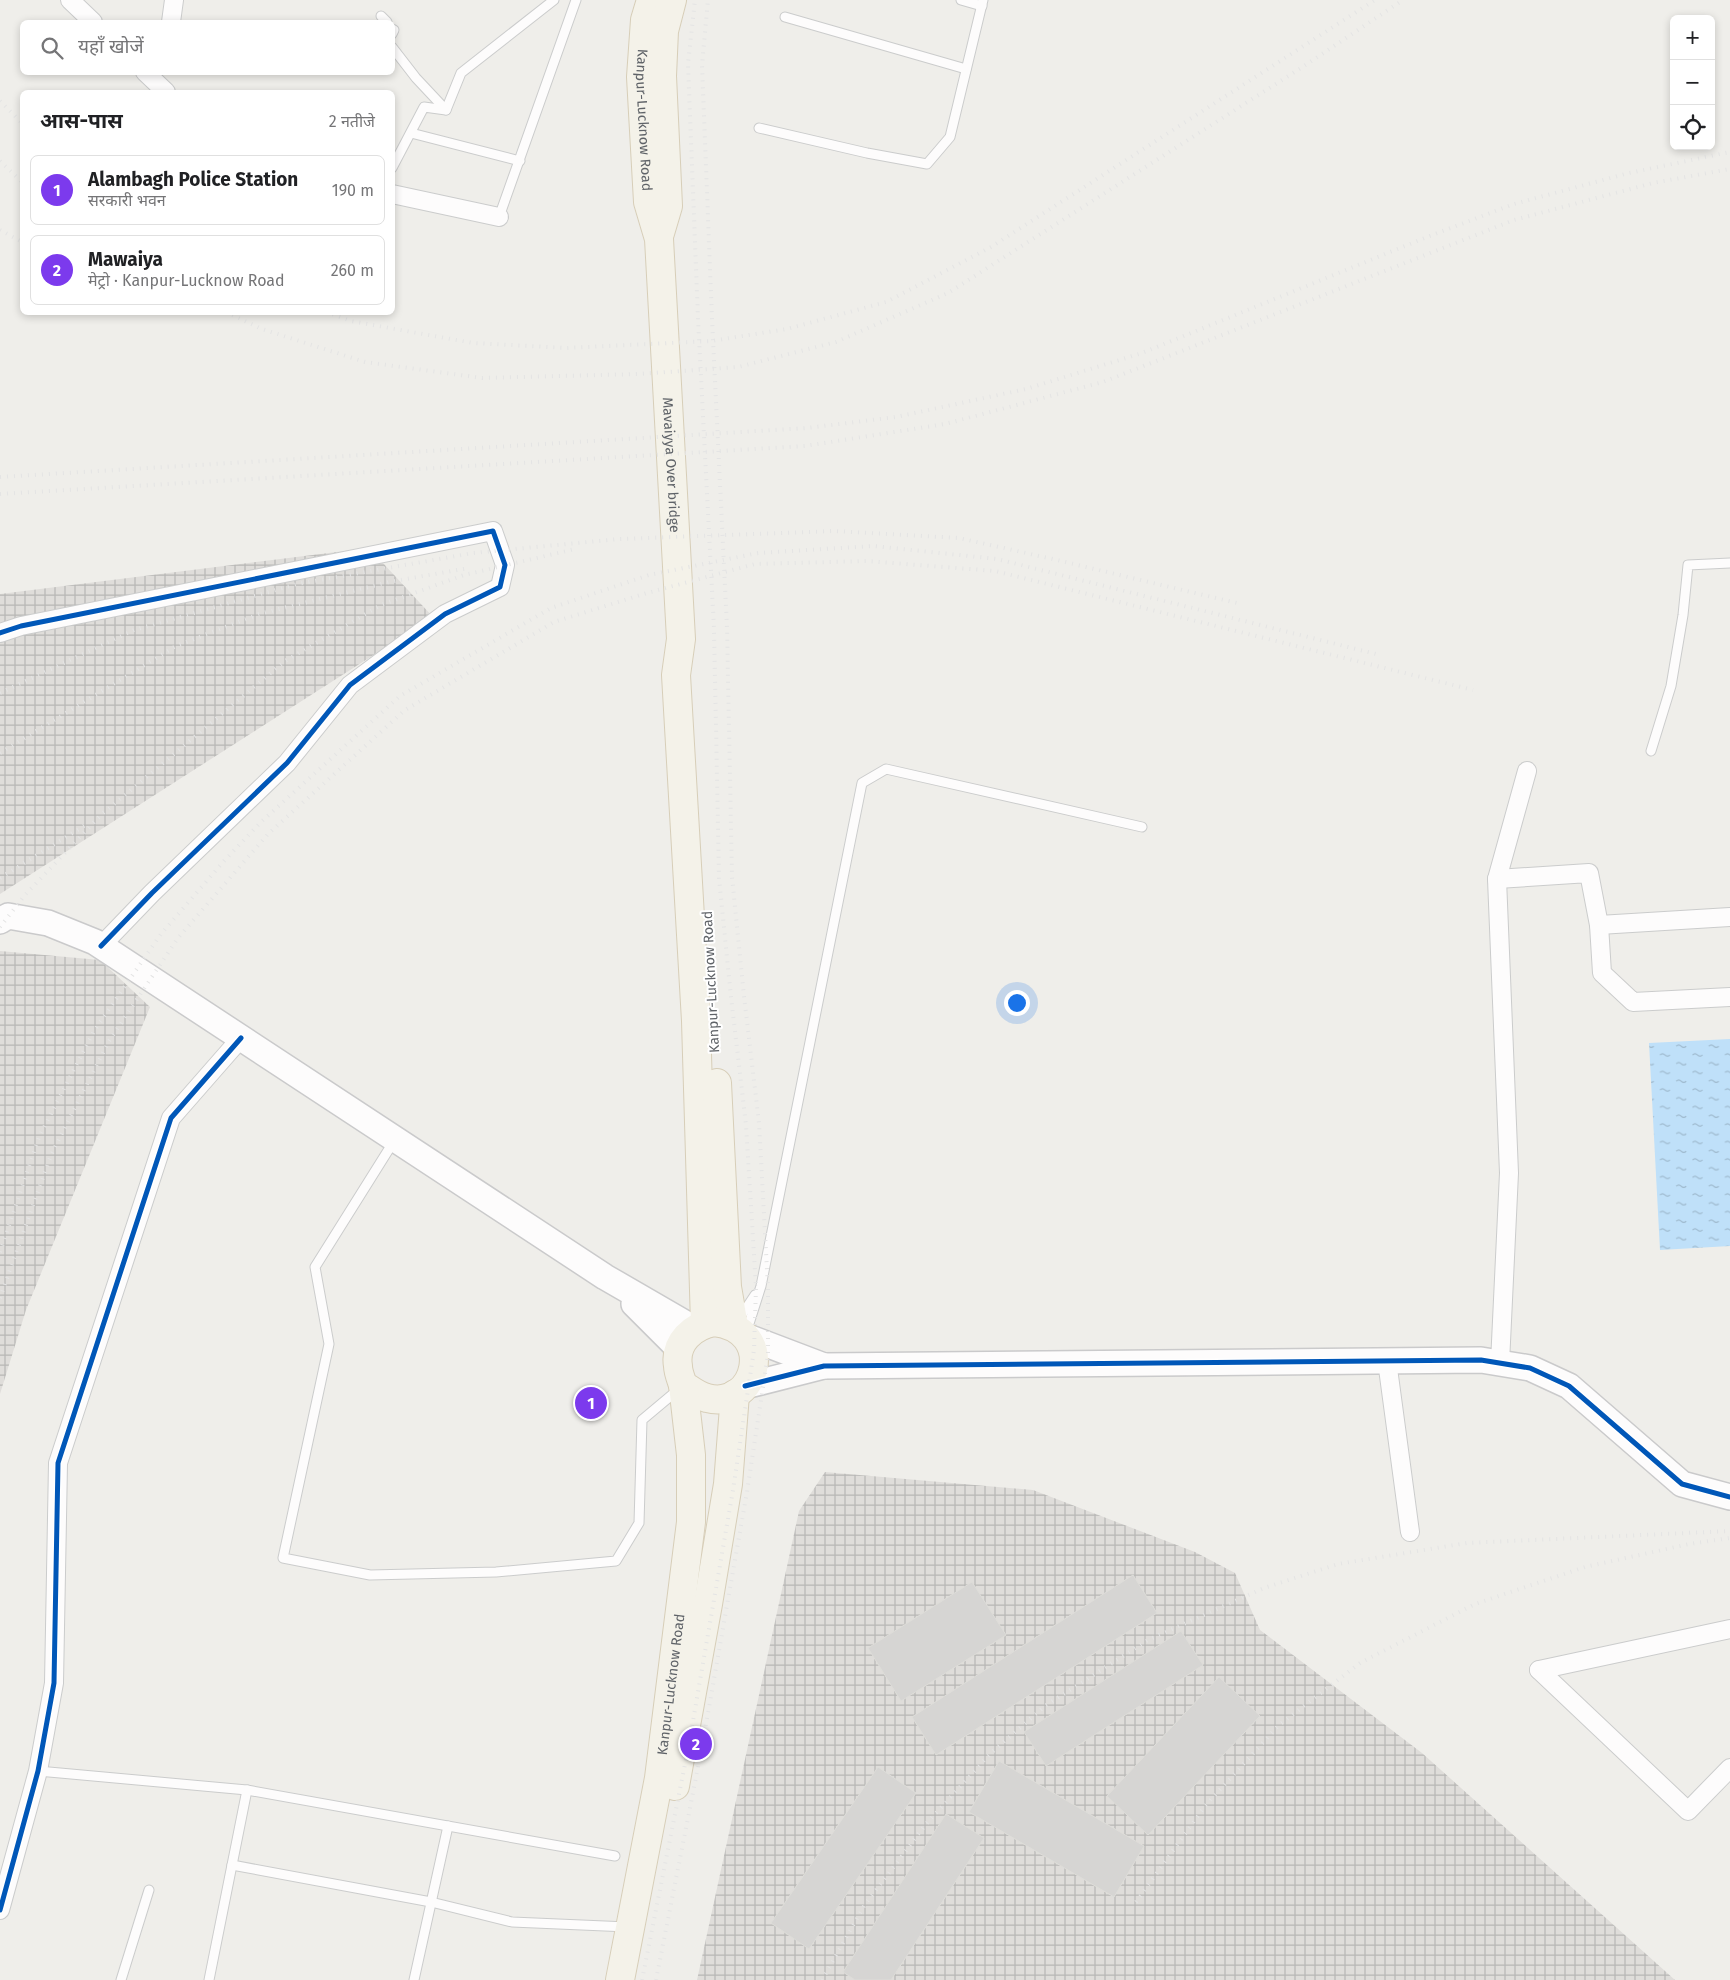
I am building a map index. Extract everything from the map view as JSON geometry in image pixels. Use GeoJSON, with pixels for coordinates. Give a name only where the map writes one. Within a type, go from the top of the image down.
{"type":"FeatureCollection","features":[{"type":"Feature","properties":{"kind":"main road","name":"Kanpur-Lucknow Road"},"geometry":{"type":"LineString","coordinates":[[651,0],[646,20],[641,77],[648,202],[659,239],[664,331]]}},
{"type":"Feature","properties":{"kind":"main road","name":"Kanpur-Lucknow Road"},"geometry":{"type":"LineString","coordinates":[[659,239],[668,206],[662,76],[664,31],[672,0]]}},
{"type":"Feature","properties":{"kind":"main road","name":"Mavaiyya Over bridge"},"geometry":{"type":"LineString","coordinates":[[664,331],[679,599]]}},
{"type":"Feature","properties":{"kind":"main road","name":"Kanpur-Lucknow Road"},"geometry":{"type":"LineString","coordinates":[[620,1980],[658,1778],[691,1522],[691,1455],[683,1385],[678,1366],[693,1334],[696,1021],[676,675],[681,639],[679,599]]}},
{"type":"Feature","properties":{"kind":"main road","name":"Kanpur-Lucknow Road"},"geometry":{"type":"LineString","coordinates":[[639,1980],[708,1604],[728,1484],[740,1390],[751,1377],[754,1367],[751,1345],[739,1331],[727,1287],[695,678],[681,639]]}},
{"type":"Feature","properties":{"kind":"main road"},"geometry":{"type":"LineString","coordinates":[[693,1334],[714,1322],[739,1331]]}},
{"type":"Feature","properties":{"kind":"main road"},"geometry":{"type":"LineString","coordinates":[[683,1385],[698,1395],[717,1399],[740,1390]]}},
{"type":"Feature","properties":{"kind":"street"},"geometry":{"type":"LineString","coordinates":[[70,0],[91,20]]}},
{"type":"Feature","properties":{"kind":"street"},"geometry":{"type":"LineString","coordinates":[[171,20],[174,0]]}},
{"type":"Feature","properties":{"kind":"street"},"geometry":{"type":"LineString","coordinates":[[148,75],[164,90]]}},
{"type":"Feature","properties":{"kind":"street"},"geometry":{"type":"LineString","coordinates":[[395,195],[499,217]]}},
{"type":"Feature","properties":{"kind":"street"},"geometry":{"type":"LineString","coordinates":[[0,633],[21,626],[493,531],[505,565],[500,587],[446,614],[350,685],[288,763],[152,893],[100,946]]}},
{"type":"Feature","properties":{"kind":"street"},"geometry":{"type":"LineString","coordinates":[[1500,1363],[1509,1173],[1497,879],[1526,771]]}},
{"type":"Feature","properties":{"kind":"street"},"geometry":{"type":"LineString","coordinates":[[1497,879],[1588,874],[1599,925],[1602,973],[1633,1002],[1730,997]]}},
{"type":"Feature","properties":{"kind":"street"},"geometry":{"type":"LineString","coordinates":[[0,921],[8,916],[48,923],[100,946],[693,1334]]}},
{"type":"Feature","properties":{"kind":"street"},"geometry":{"type":"LineString","coordinates":[[1599,925],[1730,917]]}},
{"type":"Feature","properties":{"kind":"street"},"geometry":{"type":"LineString","coordinates":[[0,1910],[38,1771],[54,1683],[58,1463],[171,1118],[241,1038]]}},
{"type":"Feature","properties":{"kind":"street"},"geometry":{"type":"LineString","coordinates":[[739,1331],[824,1366]]}},
{"type":"Feature","properties":{"kind":"street"},"geometry":{"type":"LineString","coordinates":[[740,1390],[824,1366],[1481,1360],[1530,1368],[1569,1386],[1682,1484],[1730,1497]]}},
{"type":"Feature","properties":{"kind":"street"},"geometry":{"type":"LineString","coordinates":[[1387,1361],[1410,1532]]}},
{"type":"Feature","properties":{"kind":"street"},"geometry":{"type":"LineString","coordinates":[[1730,1629],[1539,1670],[1688,1811],[1730,1768]]}},
{"type":"Feature","properties":{"kind":"lane"},"geometry":{"type":"LineString","coordinates":[[446,110],[461,73],[554,0]]}},
{"type":"Feature","properties":{"kind":"lane"},"geometry":{"type":"LineString","coordinates":[[499,217],[576,0]]}},
{"type":"Feature","properties":{"kind":"lane"},"geometry":{"type":"LineString","coordinates":[[760,128],[867,153],[927,164],[950,137],[982,3],[961,0]]}},
{"type":"Feature","properties":{"kind":"lane"},"geometry":{"type":"LineString","coordinates":[[785,17],[966,69]]}},
{"type":"Feature","properties":{"kind":"lane"},"geometry":{"type":"LineString","coordinates":[[395,51],[416,78],[446,110]]}},
{"type":"Feature","properties":{"kind":"lane"},"geometry":{"type":"LineString","coordinates":[[395,162],[424,107],[446,110]]}},
{"type":"Feature","properties":{"kind":"lane"},"geometry":{"type":"LineString","coordinates":[[410,134],[520,160]]}},
{"type":"Feature","properties":{"kind":"lane"},"geometry":{"type":"LineString","coordinates":[[1651,751],[1671,686],[1683,615],[1688,565],[1730,564]]}},
{"type":"Feature","properties":{"kind":"lane"},"geometry":{"type":"LineString","coordinates":[[739,1331],[761,1286],[862,783],[886,769],[1142,827]]}},
{"type":"Feature","properties":{"kind":"lane"},"geometry":{"type":"LineString","coordinates":[[396,1138],[315,1267],[329,1344],[282,1558],[370,1575],[496,1572],[616,1561],[639,1523],[642,1420],[683,1385]]}},
{"type":"Feature","properties":{"kind":"lane"},"geometry":{"type":"LineString","coordinates":[[739,1331],[761,1286]]}},
{"type":"Feature","properties":{"kind":"lane"},"geometry":{"type":"LineString","coordinates":[[38,1771],[247,1790],[615,1856]]}},
{"type":"Feature","properties":{"kind":"lane"},"geometry":{"type":"LineString","coordinates":[[209,1980],[247,1790]]}},
{"type":"Feature","properties":{"kind":"lane"},"geometry":{"type":"LineString","coordinates":[[414,1980],[448,1826]]}},
{"type":"Feature","properties":{"kind":"lane"},"geometry":{"type":"LineString","coordinates":[[232,1865],[431,1902],[512,1922],[630,1927]]}},
{"type":"Feature","properties":{"kind":"lane"},"geometry":{"type":"LineString","coordinates":[[121,1980],[148,1890]]}},
{"type":"Feature","properties":{"kind":"shaded area"},"geometry":{"type":"Polygon","coordinates":[[[369,548],[433,617],[0,894],[0,594],[369,548]]]}},
{"type":"Feature","properties":{"kind":"shaded area"},"geometry":{"type":"Polygon","coordinates":[[[0,951],[100,960],[150,1007],[26,1310],[0,1394],[0,951]]]}},
{"type":"Feature","properties":{"kind":"shaded area"},"geometry":{"type":"Polygon","coordinates":[[[825,1472],[1033,1490],[1195,1552],[1235,1573],[1260,1630],[1422,1753],[1675,1980],[697,1980],[799,1511],[825,1472]]]}},
{"type":"Feature","properties":{"kind":"water"},"geometry":{"type":"Polygon","coordinates":[[[1730,1039],[1730,1246],[1660,1250],[1649,1043],[1730,1039]]]}},
{"type":"Feature","properties":{"kind":"building"},"geometry":{"type":"Polygon","coordinates":[[[1133,1575],[1157,1613],[936,1755],[912,1717],[1133,1575]]]}},
{"type":"Feature","properties":{"kind":"building"},"geometry":{"type":"Polygon","coordinates":[[[972,1582],[1006,1635],[901,1701],[868,1648],[972,1582]]]}},
{"type":"Feature","properties":{"kind":"building"},"geometry":{"type":"Polygon","coordinates":[[[1181,1631],[1203,1665],[1046,1766],[1024,1732],[1181,1631]]]}},
{"type":"Feature","properties":{"kind":"building"},"geometry":{"type":"Polygon","coordinates":[[[1219,1677],[1260,1716],[1148,1835],[1107,1796],[1219,1677]]]}},
{"type":"Feature","properties":{"kind":"building"},"geometry":{"type":"Polygon","coordinates":[[[999,1761],[1144,1846],[1114,1897],[969,1812],[999,1761]]]}},
{"type":"Feature","properties":{"kind":"building"},"geometry":{"type":"Polygon","coordinates":[[[878,1767],[916,1793],[809,1949],[771,1923],[878,1767]]]}},
{"type":"Feature","properties":{"kind":"building"},"geometry":{"type":"Polygon","coordinates":[[[946,1814],[984,1838],[891,1980],[855,1980],[843,1972],[946,1814]]]}},
{"type":"Feature","properties":{"kind":"railway"},"geometry":{"type":"LineString","coordinates":[[642,1980],[689,1744],[733,1490],[754,1350],[756,1287],[746,1125],[719,878],[714,629],[698,319],[688,64],[695,0]]}},
{"type":"Feature","properties":{"kind":"railway"},"geometry":{"type":"LineString","coordinates":[[656,1980],[702,1747],[747,1492],[768,1354],[768,1288],[759,1123],[732,877],[727,628],[702,65],[708,0]]}},
{"type":"Feature","properties":{"kind":"railway"},"geometry":{"type":"LineString","coordinates":[[334,315],[351,321],[473,343],[566,348],[711,341],[787,329],[886,302],[991,247],[1375,0]]}},
{"type":"Feature","properties":{"kind":"railway"},"geometry":{"type":"LineString","coordinates":[[232,315],[262,329],[365,362],[482,378],[638,374],[738,367],[836,342],[948,293],[1304,66],[1403,0]]}},
{"type":"Feature","properties":{"kind":"railway"},"geometry":{"type":"LineString","coordinates":[[0,101],[20,121]]}},
{"type":"Feature","properties":{"kind":"railway"},"geometry":{"type":"LineString","coordinates":[[0,477],[807,428],[896,417],[1026,389],[1142,353],[1427,237],[1514,204],[1629,173],[1730,152]]}},
{"type":"Feature","properties":{"kind":"railway"},"geometry":{"type":"LineString","coordinates":[[0,161],[20,180]]}},
{"type":"Feature","properties":{"kind":"railway"},"geometry":{"type":"LineString","coordinates":[[0,494],[805,446],[945,424],[1103,382],[1514,220],[1653,183],[1730,169]]}},
{"type":"Feature","properties":{"kind":"railway"},"geometry":{"type":"LineString","coordinates":[[0,230],[20,241]]}},
{"type":"Feature","properties":{"kind":"railway"},"geometry":{"type":"LineString","coordinates":[[0,693],[134,630],[297,584],[473,553],[619,539],[834,531],[959,538],[1241,604]]}},
{"type":"Feature","properties":{"kind":"railway"},"geometry":{"type":"LineString","coordinates":[[0,1252],[39,1137],[94,1031],[161,934],[224,861],[261,822],[400,696],[551,608],[649,575],[758,553],[874,546],[997,559],[1376,654]]}},
{"type":"Feature","properties":{"kind":"railway"},"geometry":{"type":"LineString","coordinates":[[0,927],[25,895],[101,815],[285,661],[381,605],[464,575],[575,549]]}},
{"type":"Feature","properties":{"kind":"railway"},"geometry":{"type":"LineString","coordinates":[[0,1298],[51,1155],[109,1041],[178,938],[268,834],[405,710],[554,622],[647,593],[755,564],[867,561],[995,571],[1473,690]]}},
{"type":"Feature","properties":{"kind":"railway"},"geometry":{"type":"LineString","coordinates":[[0,753],[176,646],[259,614],[389,582],[469,568]]}},
{"type":"Feature","properties":{"kind":"railway"},"geometry":{"type":"LineString","coordinates":[[0,878],[87,824]]}},
{"type":"Feature","properties":{"kind":"railway"},"geometry":{"type":"LineString","coordinates":[[822,1980],[864,1906],[926,1824],[991,1753],[1045,1706],[1148,1640],[1264,1588],[1338,1564],[1467,1543],[1730,1531]]}},
{"type":"Feature","properties":{"kind":"railway"},"geometry":{"type":"LineString","coordinates":[[1136,1902],[1205,1806],[1279,1725],[1360,1663],[1475,1604],[1585,1567],[1689,1544],[1730,1538]]}},
{"type":"Feature","properties":{"kind":"cycle path"},"geometry":{"type":"LineString","coordinates":[[0,633],[21,626],[493,531],[505,565],[500,587],[445,614],[350,685],[287,763],[152,893],[101,946]]}},
{"type":"Feature","properties":{"kind":"cycle path"},"geometry":{"type":"LineString","coordinates":[[0,1910],[38,1771],[54,1683],[58,1463],[171,1118],[241,1038]]}},
{"type":"Feature","properties":{"kind":"cycle path"},"geometry":{"type":"LineString","coordinates":[[745,1386],[824,1366],[1481,1360],[1530,1368],[1569,1386],[1682,1484],[1730,1497]]}},
{"type":"Feature","properties":{"kind":"place","name":"Alambagh Police Station"},"geometry":{"type":"Point","coordinates":[591,1403]}},
{"type":"Feature","properties":{"kind":"place","name":"Mawaiya"},"geometry":{"type":"Point","coordinates":[696,1744]}}]}
